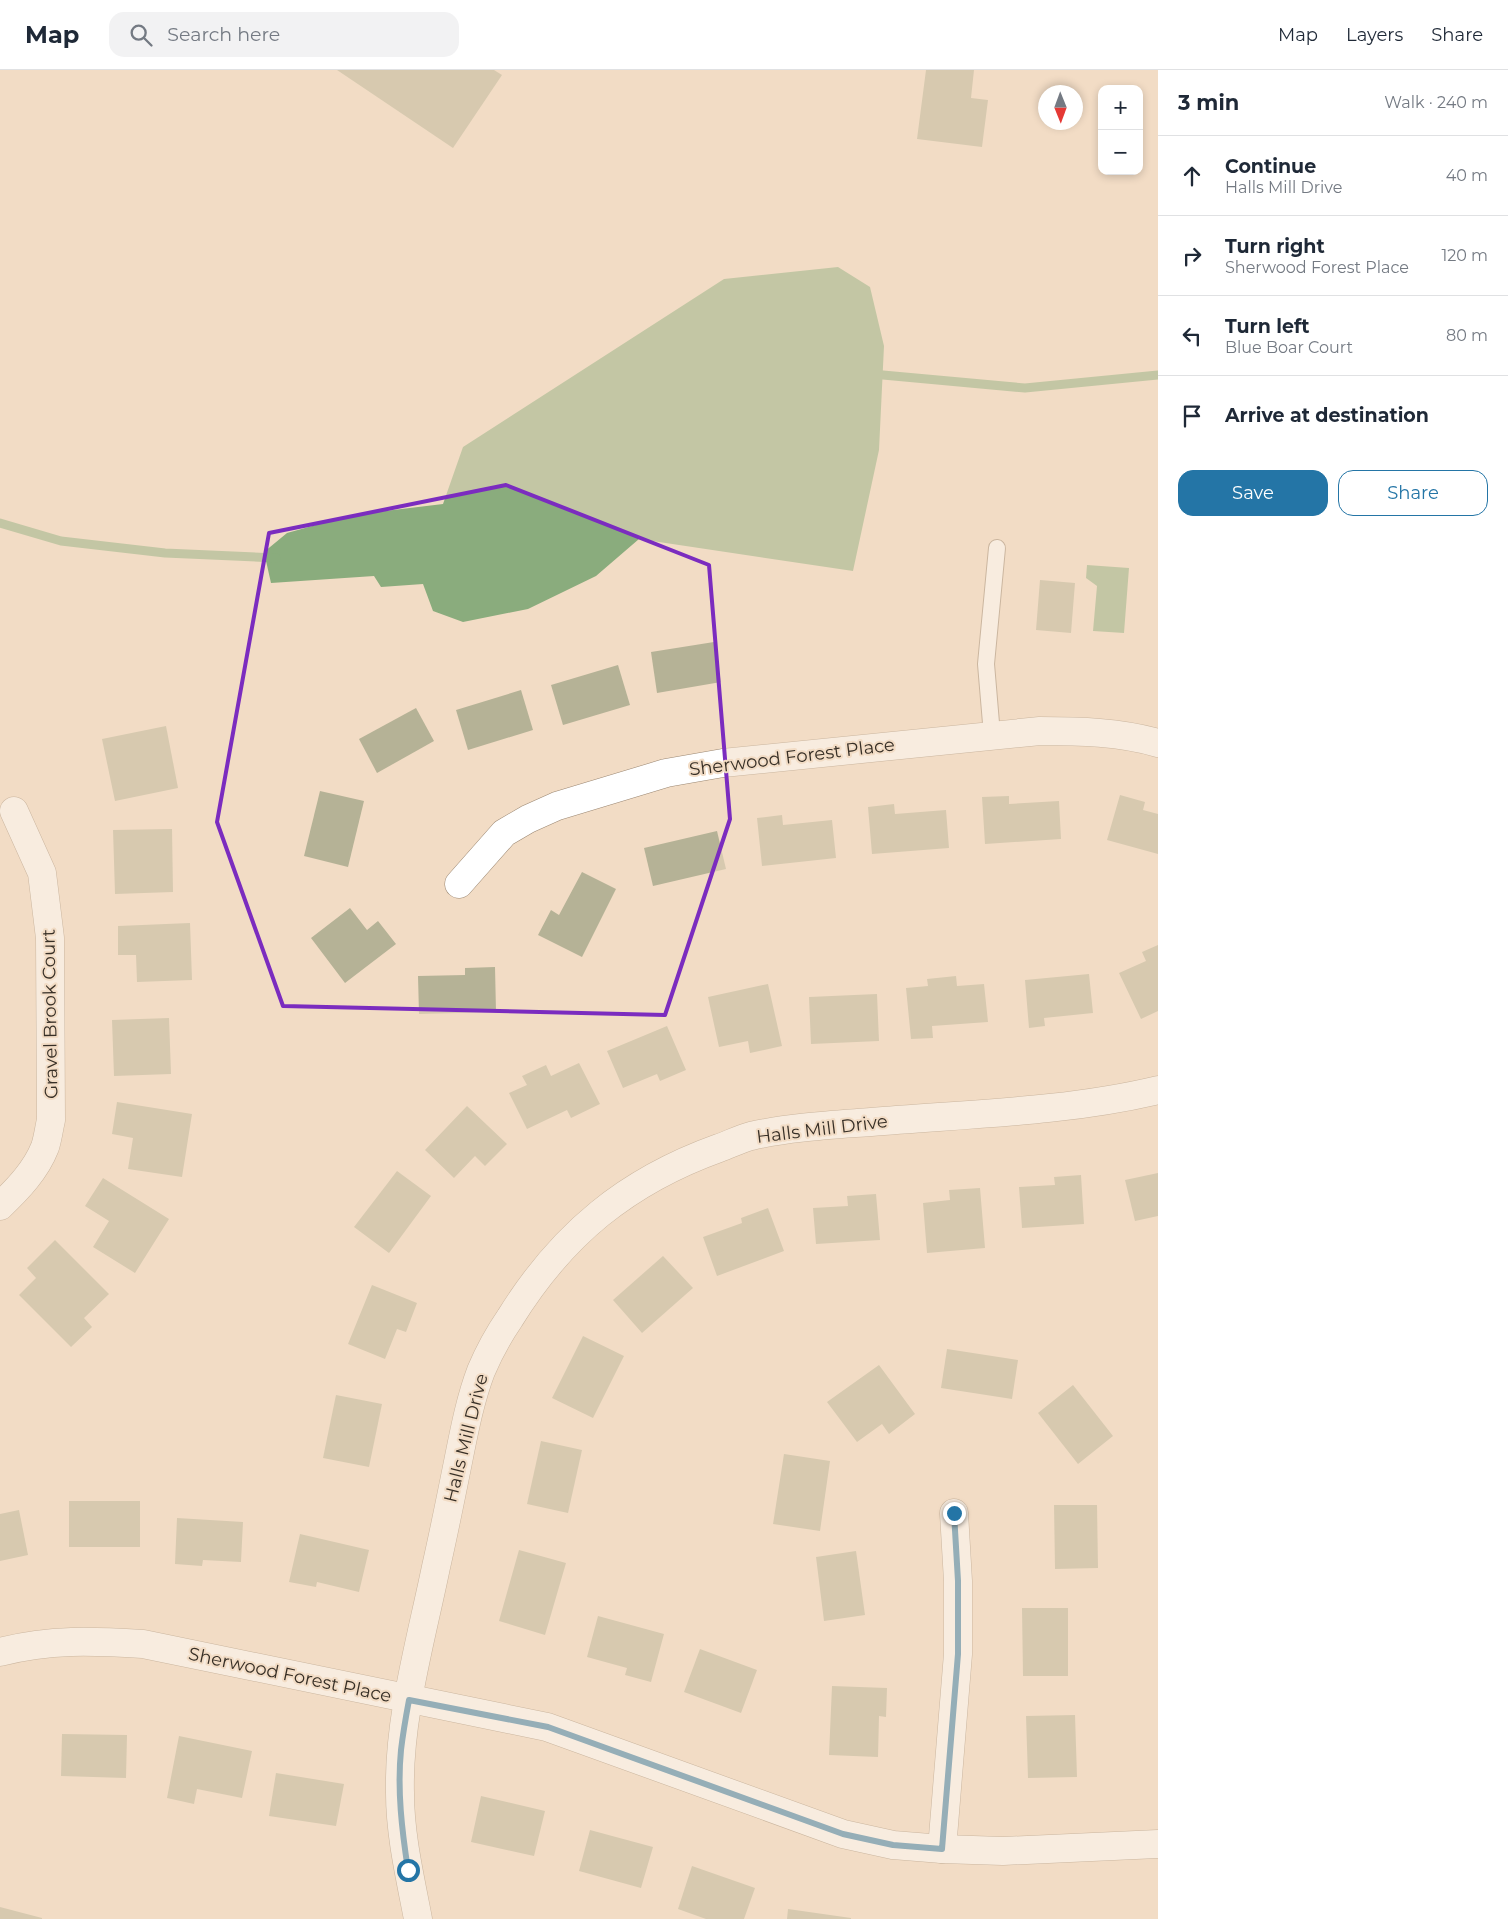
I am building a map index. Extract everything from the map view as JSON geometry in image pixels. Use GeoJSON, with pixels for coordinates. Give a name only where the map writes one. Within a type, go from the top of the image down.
{"type":"FeatureCollection","features":[{"type":"Feature","properties":{"kind":"street","name":"Sherwood Forest Place"},"geometry":{"type":"LineString","coordinates":[[460,884],[504,833],[528,819],[557,806],[666,772],[723,763],[1040,731],[1088,732],[1158,743]]}},
{"type":"Feature","properties":{"kind":"street","name":"Gravel Brook Court"},"geometry":{"type":"LineString","coordinates":[[0,1206],[15,1192],[33,1170],[45,1146],[51,1120],[50,938],[42,873],[14,811]]}},
{"type":"Feature","properties":{"kind":"street","name":"Halls Mill Drive"},"geometry":{"type":"LineString","coordinates":[[418,1919],[402,1830],[400,1793],[401,1751],[409,1700],[466,1424],[481,1371],[500,1333],[524,1294],[546,1266],[599,1213],[632,1189],[683,1161],[750,1137],[804,1127],[1044,1108],[1117,1100],[1158,1090]]}},
{"type":"Feature","properties":{"kind":"street"},"geometry":{"type":"LineString","coordinates":[[942,1849],[958,1654],[958,1581],[954,1513]]}},
{"type":"Feature","properties":{"kind":"street","name":"Sherwood Forest Place"},"geometry":{"type":"LineString","coordinates":[[0,1652],[27,1645],[83,1640],[143,1644],[548,1727],[843,1834],[893,1845],[1003,1851],[1158,1844]]}},
{"type":"Feature","properties":{"kind":"lane"},"geometry":{"type":"LineString","coordinates":[[992,735],[986,664],[997,548]]}},
{"type":"Feature","properties":{"kind":"highlighted area"},"geometry":{"type":"Polygon","coordinates":[[[506,485],[709,565],[730,819],[665,1015],[283,1006],[217,822],[269,533],[506,485]]]}},
{"type":"Feature","properties":{"kind":"shaded area"},"geometry":{"type":"Polygon","coordinates":[[[838,267],[870,287],[884,346],[879,450],[853,571],[639,539],[596,576],[528,609],[463,622],[433,611],[423,584],[381,587],[374,576],[271,583],[264,552],[287,533],[352,515],[443,504],[463,447],[724,279],[838,267]]]}},
{"type":"Feature","properties":{"kind":"shaded area"},"geometry":{"type":"Polygon","coordinates":[[[1087,565],[1129,568],[1124,633],[1093,631],[1097,586],[1086,578],[1087,565]]]}},
{"type":"Feature","properties":{"kind":"building"},"geometry":{"type":"Polygon","coordinates":[[[337,70],[494,70],[502,75],[453,148],[337,70]]]}},
{"type":"Feature","properties":{"kind":"building"},"geometry":{"type":"Polygon","coordinates":[[[926,70],[974,70],[971,98],[988,100],[982,147],[917,139],[926,70]]]}},
{"type":"Feature","properties":{"kind":"building"},"geometry":{"type":"Polygon","coordinates":[[[1040,580],[1075,583],[1071,633],[1036,630],[1040,580]]]}},
{"type":"Feature","properties":{"kind":"building"},"geometry":{"type":"Polygon","coordinates":[[[714,642],[721,682],[657,693],[651,652],[714,642]]]}},
{"type":"Feature","properties":{"kind":"building"},"geometry":{"type":"Polygon","coordinates":[[[618,665],[630,705],[563,725],[551,685],[618,665]]]}},
{"type":"Feature","properties":{"kind":"building"},"geometry":{"type":"Polygon","coordinates":[[[521,690],[533,730],[468,750],[456,710],[521,690]]]}},
{"type":"Feature","properties":{"kind":"building"},"geometry":{"type":"Polygon","coordinates":[[[416,708],[434,741],[377,773],[359,739],[416,708]]]}},
{"type":"Feature","properties":{"kind":"building"},"geometry":{"type":"Polygon","coordinates":[[[166,726],[178,788],[115,801],[102,739],[166,726]]]}},
{"type":"Feature","properties":{"kind":"building"},"geometry":{"type":"Polygon","coordinates":[[[320,791],[364,801],[348,867],[304,856],[320,791]]]}},
{"type":"Feature","properties":{"kind":"building"},"geometry":{"type":"Polygon","coordinates":[[[1120,795],[1145,802],[1143,810],[1158,814],[1158,854],[1107,840],[1120,795]]]}},
{"type":"Feature","properties":{"kind":"building"},"geometry":{"type":"Polygon","coordinates":[[[1009,796],[1009,804],[1059,801],[1061,839],[985,844],[982,797],[1009,796]]]}},
{"type":"Feature","properties":{"kind":"building"},"geometry":{"type":"Polygon","coordinates":[[[894,804],[895,814],[946,810],[949,848],[872,854],[868,807],[894,804]]]}},
{"type":"Feature","properties":{"kind":"building"},"geometry":{"type":"Polygon","coordinates":[[[782,815],[783,825],[832,820],[836,858],[762,866],[757,818],[782,815]]]}},
{"type":"Feature","properties":{"kind":"building"},"geometry":{"type":"Polygon","coordinates":[[[172,829],[173,892],[115,894],[113,830],[172,829]]]}},
{"type":"Feature","properties":{"kind":"building"},"geometry":{"type":"Polygon","coordinates":[[[717,831],[726,869],[653,886],[644,848],[717,831]]]}},
{"type":"Feature","properties":{"kind":"building"},"geometry":{"type":"Polygon","coordinates":[[[582,872],[616,889],[582,957],[538,935],[551,910],[559,915],[582,872]]]}},
{"type":"Feature","properties":{"kind":"building"},"geometry":{"type":"Polygon","coordinates":[[[350,908],[367,930],[378,921],[396,944],[345,983],[311,938],[350,908]]]}},
{"type":"Feature","properties":{"kind":"building"},"geometry":{"type":"Polygon","coordinates":[[[190,923],[192,980],[137,982],[136,955],[118,955],[118,926],[190,923]]]}},
{"type":"Feature","properties":{"kind":"building"},"geometry":{"type":"Polygon","coordinates":[[[1158,945],[1158,1011],[1141,1019],[1119,973],[1146,961],[1142,952],[1158,945]]]}},
{"type":"Feature","properties":{"kind":"building"},"geometry":{"type":"Polygon","coordinates":[[[495,967],[496,1012],[419,1014],[418,976],[465,975],[465,968],[495,967]]]}},
{"type":"Feature","properties":{"kind":"building"},"geometry":{"type":"Polygon","coordinates":[[[1089,974],[1093,1013],[1044,1018],[1045,1026],[1029,1028],[1025,980],[1089,974]]]}},
{"type":"Feature","properties":{"kind":"building"},"geometry":{"type":"Polygon","coordinates":[[[956,976],[957,986],[984,984],[988,1022],[932,1026],[933,1038],[911,1039],[906,988],[928,986],[927,979],[956,976]]]}},
{"type":"Feature","properties":{"kind":"building"},"geometry":{"type":"Polygon","coordinates":[[[768,984],[782,1046],[750,1053],[748,1041],[719,1047],[708,997],[768,984]]]}},
{"type":"Feature","properties":{"kind":"building"},"geometry":{"type":"Polygon","coordinates":[[[877,994],[879,1041],[811,1044],[809,997],[877,994]]]}},
{"type":"Feature","properties":{"kind":"building"},"geometry":{"type":"Polygon","coordinates":[[[169,1018],[171,1074],[114,1076],[112,1020],[169,1018]]]}},
{"type":"Feature","properties":{"kind":"building"},"geometry":{"type":"Polygon","coordinates":[[[667,1026],[686,1070],[660,1081],[657,1074],[623,1088],[607,1051],[667,1026]]]}},
{"type":"Feature","properties":{"kind":"building"},"geometry":{"type":"Polygon","coordinates":[[[579,1063],[600,1104],[571,1118],[567,1110],[527,1129],[509,1093],[527,1085],[522,1076],[546,1065],[551,1076],[579,1063]]]}},
{"type":"Feature","properties":{"kind":"building"},"geometry":{"type":"Polygon","coordinates":[[[117,1102],[192,1114],[182,1177],[128,1169],[133,1138],[112,1134],[117,1102]]]}},
{"type":"Feature","properties":{"kind":"building"},"geometry":{"type":"Polygon","coordinates":[[[467,1106],[507,1144],[485,1166],[475,1156],[454,1178],[425,1150],[467,1106]]]}},
{"type":"Feature","properties":{"kind":"building"},"geometry":{"type":"Polygon","coordinates":[[[397,1171],[431,1196],[389,1253],[354,1227],[397,1171]]]}},
{"type":"Feature","properties":{"kind":"building"},"geometry":{"type":"Polygon","coordinates":[[[1158,1173],[1158,1216],[1135,1221],[1125,1180],[1158,1173]]]}},
{"type":"Feature","properties":{"kind":"building"},"geometry":{"type":"Polygon","coordinates":[[[1081,1175],[1084,1224],[1022,1228],[1019,1187],[1055,1185],[1054,1177],[1081,1175]]]}},
{"type":"Feature","properties":{"kind":"building"},"geometry":{"type":"Polygon","coordinates":[[[103,1178],[169,1219],[135,1273],[93,1247],[109,1221],[85,1206],[103,1178]]]}},
{"type":"Feature","properties":{"kind":"building"},"geometry":{"type":"Polygon","coordinates":[[[980,1188],[985,1248],[927,1253],[923,1203],[950,1200],[949,1190],[980,1188]]]}},
{"type":"Feature","properties":{"kind":"building"},"geometry":{"type":"Polygon","coordinates":[[[876,1194],[880,1240],[816,1244],[813,1208],[848,1206],[847,1196],[876,1194]]]}},
{"type":"Feature","properties":{"kind":"building"},"geometry":{"type":"Polygon","coordinates":[[[768,1208],[784,1251],[717,1276],[703,1237],[742,1223],[741,1218],[768,1208]]]}},
{"type":"Feature","properties":{"kind":"building"},"geometry":{"type":"Polygon","coordinates":[[[55,1240],[109,1294],[84,1318],[92,1327],[71,1347],[19,1295],[36,1278],[27,1268],[55,1240]]]}},
{"type":"Feature","properties":{"kind":"building"},"geometry":{"type":"Polygon","coordinates":[[[663,1256],[693,1288],[642,1333],[613,1300],[663,1256]]]}},
{"type":"Feature","properties":{"kind":"building"},"geometry":{"type":"Polygon","coordinates":[[[372,1285],[417,1303],[406,1332],[397,1329],[385,1359],[348,1344],[372,1285]]]}},
{"type":"Feature","properties":{"kind":"building"},"geometry":{"type":"Polygon","coordinates":[[[583,1336],[624,1356],[593,1418],[552,1398],[583,1336]]]}},
{"type":"Feature","properties":{"kind":"building"},"geometry":{"type":"Polygon","coordinates":[[[947,1349],[1018,1360],[1012,1399],[941,1388],[947,1349]]]}},
{"type":"Feature","properties":{"kind":"building"},"geometry":{"type":"Polygon","coordinates":[[[879,1365],[915,1414],[889,1434],[882,1424],[857,1442],[827,1402],[879,1365]]]}},
{"type":"Feature","properties":{"kind":"building"},"geometry":{"type":"Polygon","coordinates":[[[1073,1385],[1113,1436],[1078,1464],[1038,1413],[1073,1385]]]}},
{"type":"Feature","properties":{"kind":"building"},"geometry":{"type":"Polygon","coordinates":[[[336,1395],[382,1404],[369,1467],[323,1458],[336,1395]]]}},
{"type":"Feature","properties":{"kind":"building"},"geometry":{"type":"Polygon","coordinates":[[[541,1441],[582,1450],[568,1513],[527,1504],[541,1441]]]}},
{"type":"Feature","properties":{"kind":"building"},"geometry":{"type":"Polygon","coordinates":[[[784,1454],[830,1461],[820,1531],[773,1524],[784,1454]]]}},
{"type":"Feature","properties":{"kind":"building"},"geometry":{"type":"Polygon","coordinates":[[[69,1501],[140,1501],[140,1547],[69,1547],[69,1501]]]}},
{"type":"Feature","properties":{"kind":"building"},"geometry":{"type":"Polygon","coordinates":[[[1054,1505],[1097,1505],[1098,1568],[1055,1569],[1054,1505]]]}},
{"type":"Feature","properties":{"kind":"building"},"geometry":{"type":"Polygon","coordinates":[[[19,1510],[28,1555],[0,1561],[0,1514],[19,1510]]]}},
{"type":"Feature","properties":{"kind":"building"},"geometry":{"type":"Polygon","coordinates":[[[177,1518],[243,1522],[241,1562],[203,1560],[202,1566],[175,1564],[177,1518]]]}},
{"type":"Feature","properties":{"kind":"building"},"geometry":{"type":"Polygon","coordinates":[[[300,1534],[369,1550],[359,1592],[317,1582],[316,1587],[289,1582],[300,1534]]]}},
{"type":"Feature","properties":{"kind":"building"},"geometry":{"type":"Polygon","coordinates":[[[519,1550],[566,1563],[545,1635],[499,1621],[519,1550]]]}},
{"type":"Feature","properties":{"kind":"building"},"geometry":{"type":"Polygon","coordinates":[[[856,1551],[865,1615],[824,1621],[816,1557],[856,1551]]]}},
{"type":"Feature","properties":{"kind":"building"},"geometry":{"type":"Polygon","coordinates":[[[1022,1608],[1068,1608],[1068,1676],[1023,1676],[1022,1608]]]}},
{"type":"Feature","properties":{"kind":"building"},"geometry":{"type":"Polygon","coordinates":[[[598,1616],[664,1634],[651,1682],[625,1675],[627,1668],[587,1657],[598,1616]]]}},
{"type":"Feature","properties":{"kind":"building"},"geometry":{"type":"Polygon","coordinates":[[[700,1649],[757,1670],[741,1713],[684,1692],[700,1649]]]}},
{"type":"Feature","properties":{"kind":"building"},"geometry":{"type":"Polygon","coordinates":[[[832,1686],[887,1688],[886,1717],[879,1716],[878,1757],[829,1755],[832,1686]]]}},
{"type":"Feature","properties":{"kind":"building"},"geometry":{"type":"Polygon","coordinates":[[[1075,1715],[1077,1777],[1028,1778],[1026,1716],[1075,1715]]]}},
{"type":"Feature","properties":{"kind":"building"},"geometry":{"type":"Polygon","coordinates":[[[62,1734],[127,1735],[126,1778],[61,1776],[62,1734]]]}},
{"type":"Feature","properties":{"kind":"building"},"geometry":{"type":"Polygon","coordinates":[[[179,1736],[252,1751],[242,1798],[197,1789],[194,1804],[167,1798],[179,1736]]]}},
{"type":"Feature","properties":{"kind":"building"},"geometry":{"type":"Polygon","coordinates":[[[276,1773],[344,1784],[336,1826],[269,1816],[276,1773]]]}},
{"type":"Feature","properties":{"kind":"building"},"geometry":{"type":"Polygon","coordinates":[[[481,1796],[545,1811],[534,1856],[471,1842],[481,1796]]]}},
{"type":"Feature","properties":{"kind":"building"},"geometry":{"type":"Polygon","coordinates":[[[590,1830],[653,1847],[641,1888],[579,1871],[590,1830]]]}},
{"type":"Feature","properties":{"kind":"building"},"geometry":{"type":"Polygon","coordinates":[[[692,1866],[755,1888],[744,1919],[706,1919],[678,1909],[692,1866]]]}},
{"type":"Feature","properties":{"kind":"building"},"geometry":{"type":"Polygon","coordinates":[[[0,1907],[42,1918],[42,1919],[0,1919],[0,1907]]]}},
{"type":"Feature","properties":{"kind":"building"},"geometry":{"type":"Polygon","coordinates":[[[788,1909],[851,1918],[851,1919],[787,1919],[788,1909]]]}},
{"type":"Feature","properties":{"kind":"waterway"},"geometry":{"type":"LineString","coordinates":[[872,374],[1025,388],[1158,375]]}},
{"type":"Feature","properties":{"kind":"waterway"},"geometry":{"type":"LineString","coordinates":[[0,523],[61,541],[165,553],[276,558]]}},
{"type":"Feature","properties":{"kind":"route"},"geometry":{"type":"LineString","coordinates":[[408,1870],[402,1830],[400,1793],[401,1751],[409,1700],[548,1727],[843,1834],[893,1845],[942,1849],[958,1654],[958,1581],[954,1513]]}}]}
